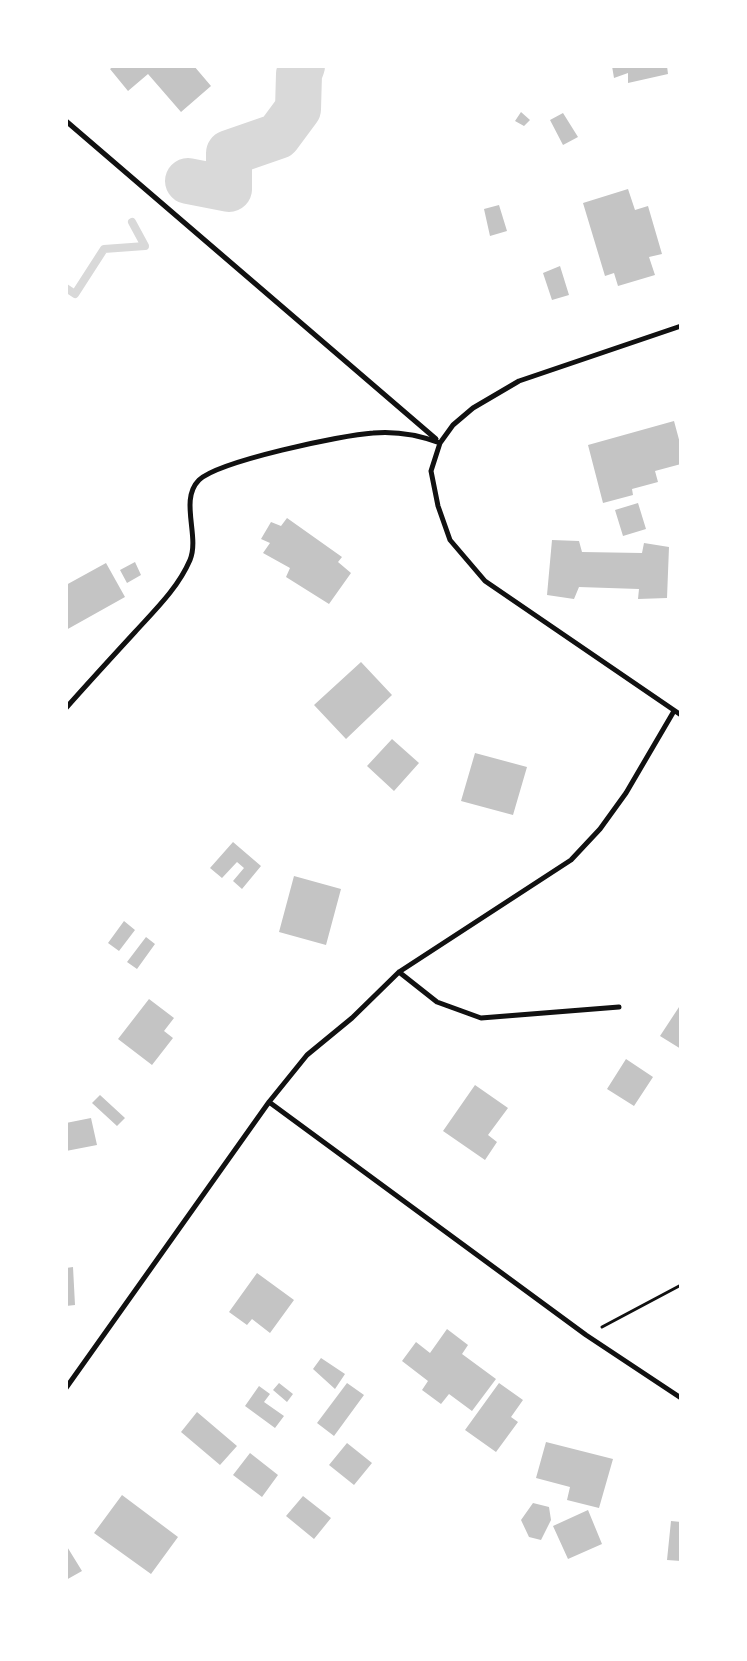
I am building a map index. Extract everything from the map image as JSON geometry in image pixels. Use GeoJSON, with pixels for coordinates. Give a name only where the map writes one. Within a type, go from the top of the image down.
{"type":"FeatureCollection","features":[{"type":"Feature","properties":{"kind":"street"},"geometry":{"type":"LineString","coordinates":[[66,121],[440,443]]}},
{"type":"Feature","properties":{"kind":"street"},"geometry":{"type":"LineString","coordinates":[[681,326],[519,381],[473,408],[453,425],[440,443],[432,471],[438,506],[450,540],[485,581],[681,715]]}},
{"type":"Feature","properties":{"kind":"street"},"geometry":{"type":"LineString","coordinates":[[66,708],[177,584],[191,559],[194,532],[190,509],[192,491],[198,481],[206,475],[224,467],[317,442],[374,432],[417,434],[440,443]]}},
{"type":"Feature","properties":{"kind":"street"},"geometry":{"type":"LineString","coordinates":[[66,1388],[269,1102],[307,1055],[352,1018],[399,972],[571,860],[600,829],[626,793],[674,711]]}},
{"type":"Feature","properties":{"kind":"street"},"geometry":{"type":"LineString","coordinates":[[399,972],[438,1002],[481,1018],[619,1007]]}},
{"type":"Feature","properties":{"kind":"street"},"geometry":{"type":"LineString","coordinates":[[269,1102],[586,1335],[681,1398]]}},
{"type":"Feature","properties":{"kind":"path"},"geometry":{"type":"LineString","coordinates":[[586,1335],[681,1285]]}},
{"type":"Feature","properties":{"kind":"building"},"geometry":{"type":"Polygon","coordinates":[[[114,66],[194,66],[211,86],[181,112],[148,74],[128,91],[110,69],[114,66]]]}},
{"type":"Feature","properties":{"kind":"building"},"geometry":{"type":"Polygon","coordinates":[[[612,66],[667,66],[668,74],[628,83],[628,73],[614,78],[612,66]]]}},
{"type":"Feature","properties":{"kind":"building"},"geometry":{"type":"Polygon","coordinates":[[[521,112],[530,120],[524,126],[515,121],[521,112]]]}},
{"type":"Feature","properties":{"kind":"building"},"geometry":{"type":"Polygon","coordinates":[[[563,113],[578,137],[563,145],[550,120],[563,113]]]}},
{"type":"Feature","properties":{"kind":"building"},"geometry":{"type":"Polygon","coordinates":[[[628,189],[635,210],[648,206],[662,254],[649,257],[655,275],[618,286],[614,273],[605,276],[583,203],[628,189]]]}},
{"type":"Feature","properties":{"kind":"building"},"geometry":{"type":"Polygon","coordinates":[[[499,205],[507,231],[490,236],[484,209],[499,205]]]}},
{"type":"Feature","properties":{"kind":"building"},"geometry":{"type":"Polygon","coordinates":[[[560,266],[569,295],[552,300],[543,273],[560,266]]]}},
{"type":"Feature","properties":{"kind":"building"},"geometry":{"type":"Polygon","coordinates":[[[674,421],[681,447],[681,464],[655,471],[658,482],[632,489],[633,495],[603,503],[588,445],[674,421]]]}},
{"type":"Feature","properties":{"kind":"building"},"geometry":{"type":"Polygon","coordinates":[[[638,503],[646,529],[623,536],[615,510],[638,503]]]}},
{"type":"Feature","properties":{"kind":"building"},"geometry":{"type":"Polygon","coordinates":[[[287,518],[342,557],[338,562],[351,573],[329,604],[286,577],[290,568],[263,553],[270,543],[261,539],[271,522],[281,526],[287,518]]]}},
{"type":"Feature","properties":{"kind":"building"},"geometry":{"type":"Polygon","coordinates":[[[552,540],[579,541],[582,552],[642,553],[644,543],[669,547],[667,598],[638,599],[639,589],[579,587],[574,599],[547,595],[552,540]]]}},
{"type":"Feature","properties":{"kind":"building"},"geometry":{"type":"Polygon","coordinates":[[[135,562],[141,575],[127,583],[120,570],[135,562]]]}},
{"type":"Feature","properties":{"kind":"building"},"geometry":{"type":"Polygon","coordinates":[[[106,563],[125,597],[66,630],[66,585],[106,563]]]}},
{"type":"Feature","properties":{"kind":"building"},"geometry":{"type":"Polygon","coordinates":[[[361,662],[392,695],[346,739],[314,705],[361,662]]]}},
{"type":"Feature","properties":{"kind":"building"},"geometry":{"type":"Polygon","coordinates":[[[392,739],[419,763],[394,791],[367,766],[392,739]]]}},
{"type":"Feature","properties":{"kind":"building"},"geometry":{"type":"Polygon","coordinates":[[[475,753],[527,767],[513,815],[461,801],[475,753]]]}},
{"type":"Feature","properties":{"kind":"building"},"geometry":{"type":"Polygon","coordinates":[[[233,842],[261,866],[242,889],[233,881],[244,868],[237,862],[222,878],[210,868],[233,842]]]}},
{"type":"Feature","properties":{"kind":"building"},"geometry":{"type":"Polygon","coordinates":[[[294,876],[341,889],[326,945],[279,932],[294,876]]]}},
{"type":"Feature","properties":{"kind":"building"},"geometry":{"type":"Polygon","coordinates":[[[124,921],[135,930],[119,951],[108,943],[124,921]]]}},
{"type":"Feature","properties":{"kind":"building"},"geometry":{"type":"Polygon","coordinates":[[[146,937],[155,944],[137,969],[127,962],[146,937]]]}},
{"type":"Feature","properties":{"kind":"building"},"geometry":{"type":"Polygon","coordinates":[[[149,999],[174,1018],[164,1031],[173,1038],[152,1065],[118,1039],[149,999]]]}},
{"type":"Feature","properties":{"kind":"building"},"geometry":{"type":"Polygon","coordinates":[[[681,1004],[681,1049],[660,1036],[681,1004]]]}},
{"type":"Feature","properties":{"kind":"building"},"geometry":{"type":"Polygon","coordinates":[[[626,1059],[653,1077],[634,1106],[607,1089],[626,1059]]]}},
{"type":"Feature","properties":{"kind":"building"},"geometry":{"type":"Polygon","coordinates":[[[475,1085],[508,1108],[488,1135],[497,1142],[485,1160],[443,1131],[475,1085]]]}},
{"type":"Feature","properties":{"kind":"building"},"geometry":{"type":"Polygon","coordinates":[[[100,1095],[125,1118],[117,1126],[92,1103],[100,1095]]]}},
{"type":"Feature","properties":{"kind":"building"},"geometry":{"type":"Polygon","coordinates":[[[91,1118],[97,1145],[66,1151],[66,1123],[91,1118]]]}},
{"type":"Feature","properties":{"kind":"building"},"geometry":{"type":"Polygon","coordinates":[[[73,1267],[75,1305],[66,1306],[66,1268],[73,1267]]]}},
{"type":"Feature","properties":{"kind":"building"},"geometry":{"type":"Polygon","coordinates":[[[257,1273],[294,1300],[270,1333],[252,1319],[247,1325],[229,1312],[257,1273]]]}},
{"type":"Feature","properties":{"kind":"building"},"geometry":{"type":"Polygon","coordinates":[[[447,1329],[468,1345],[462,1354],[496,1379],[472,1411],[449,1394],[441,1404],[422,1390],[428,1381],[402,1361],[416,1342],[430,1353],[447,1329]]]}},
{"type":"Feature","properties":{"kind":"building"},"geometry":{"type":"Polygon","coordinates":[[[321,1358],[345,1374],[335,1389],[313,1369],[321,1358]]]}},
{"type":"Feature","properties":{"kind":"building"},"geometry":{"type":"Polygon","coordinates":[[[279,1383],[293,1394],[287,1402],[273,1390],[279,1383]]]}},
{"type":"Feature","properties":{"kind":"building"},"geometry":{"type":"Polygon","coordinates":[[[347,1383],[364,1395],[334,1436],[317,1423],[347,1383]]]}},
{"type":"Feature","properties":{"kind":"building"},"geometry":{"type":"Polygon","coordinates":[[[499,1383],[523,1400],[511,1417],[518,1422],[496,1452],[465,1430],[499,1383]]]}},
{"type":"Feature","properties":{"kind":"building"},"geometry":{"type":"Polygon","coordinates":[[[259,1386],[270,1394],[264,1402],[284,1416],[275,1428],[245,1406],[259,1386]]]}},
{"type":"Feature","properties":{"kind":"building"},"geometry":{"type":"Polygon","coordinates":[[[197,1412],[237,1446],[220,1465],[181,1432],[197,1412]]]}},
{"type":"Feature","properties":{"kind":"building"},"geometry":{"type":"Polygon","coordinates":[[[546,1442],[613,1459],[599,1508],[567,1500],[570,1487],[536,1478],[546,1442]]]}},
{"type":"Feature","properties":{"kind":"building"},"geometry":{"type":"Polygon","coordinates":[[[347,1443],[372,1463],[354,1485],[329,1465],[347,1443]]]}},
{"type":"Feature","properties":{"kind":"building"},"geometry":{"type":"Polygon","coordinates":[[[250,1453],[278,1475],[262,1497],[233,1475],[250,1453]]]}},
{"type":"Feature","properties":{"kind":"building"},"geometry":{"type":"Polygon","coordinates":[[[122,1495],[178,1537],[151,1574],[94,1533],[122,1495]]]}},
{"type":"Feature","properties":{"kind":"building"},"geometry":{"type":"Polygon","coordinates":[[[303,1496],[331,1518],[314,1539],[286,1516],[303,1496]]]}},
{"type":"Feature","properties":{"kind":"building"},"geometry":{"type":"Polygon","coordinates":[[[533,1503],[549,1507],[551,1520],[541,1540],[529,1537],[521,1520],[533,1503]]]}},
{"type":"Feature","properties":{"kind":"building"},"geometry":{"type":"Polygon","coordinates":[[[588,1510],[602,1544],[568,1559],[553,1526],[588,1510]]]}},
{"type":"Feature","properties":{"kind":"building"},"geometry":{"type":"Polygon","coordinates":[[[671,1521],[681,1522],[681,1561],[667,1560],[671,1521]]]}},
{"type":"Feature","properties":{"kind":"building"},"geometry":{"type":"Polygon","coordinates":[[[66,1545],[82,1571],[66,1580],[66,1545]]]}},
{"type":"Feature","properties":{"kind":"waterway"},"geometry":{"type":"LineString","coordinates":[[188,181],[229,189],[229,153],[278,136],[298,109],[299,74],[302,66]]}},
{"type":"Feature","properties":{"kind":"waterway"},"geometry":{"type":"LineString","coordinates":[[66,288],[75,294],[104,249],[145,246],[132,222]]}}]}
